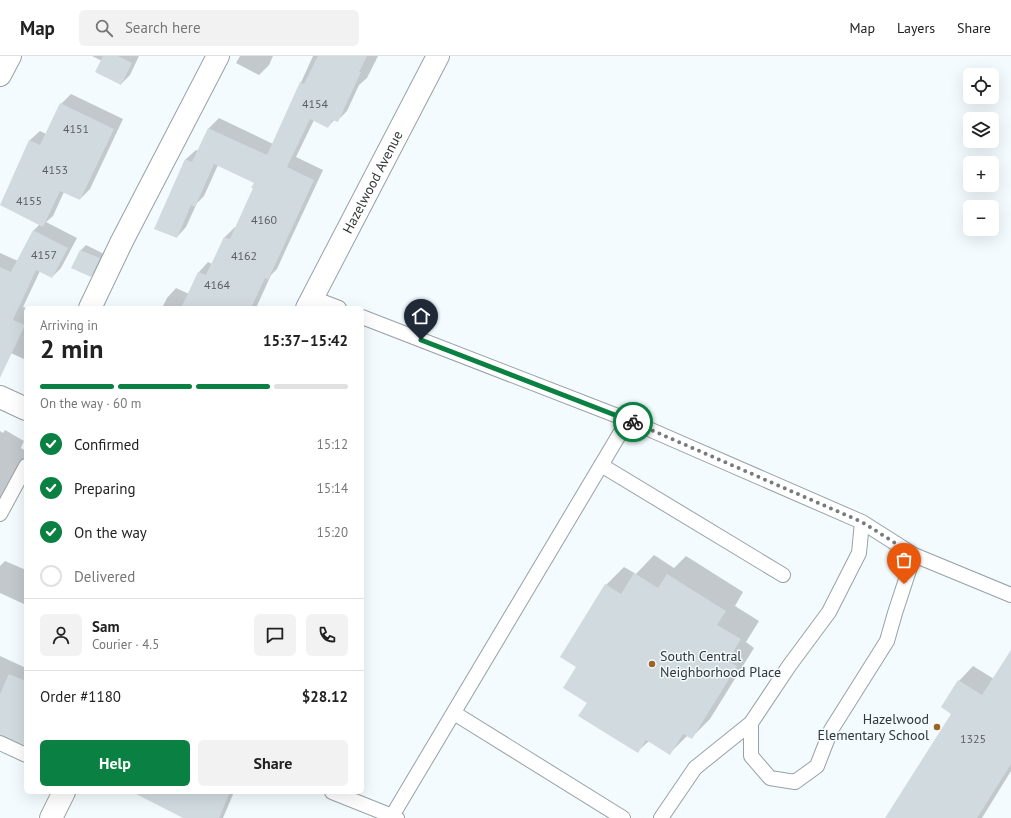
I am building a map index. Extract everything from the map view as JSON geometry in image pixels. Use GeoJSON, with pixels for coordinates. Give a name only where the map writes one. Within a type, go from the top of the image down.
{"type":"FeatureCollection","features":[{"type":"Feature","properties":{"kind":"street"},"geometry":{"type":"LineString","coordinates":[[0,75],[10,56]]}},
{"type":"Feature","properties":{"kind":"street"},"geometry":{"type":"LineString","coordinates":[[91,306],[122,241],[218,56]]}},
{"type":"Feature","properties":{"kind":"street","name":"Hazelwood Avenue"},"geometry":{"type":"LineString","coordinates":[[310,303],[438,56]]}},
{"type":"Feature","properties":{"kind":"street"},"geometry":{"type":"LineString","coordinates":[[0,397],[24,408]]}},
{"type":"Feature","properties":{"kind":"street"},"geometry":{"type":"LineString","coordinates":[[51,818],[63,794]]}},
{"type":"Feature","properties":{"kind":"lane"},"geometry":{"type":"LineString","coordinates":[[310,303],[327,306]]}},
{"type":"Feature","properties":{"kind":"lane"},"geometry":{"type":"LineString","coordinates":[[364,318],[628,420],[862,522],[914,555],[1011,595]]}},
{"type":"Feature","properties":{"kind":"lane"},"geometry":{"type":"LineString","coordinates":[[337,794],[395,817],[454,713],[628,420]]}},
{"type":"Feature","properties":{"kind":"lane"},"geometry":{"type":"LineString","coordinates":[[601,465],[783,576]]}},
{"type":"Feature","properties":{"kind":"lane"},"geometry":{"type":"LineString","coordinates":[[0,514],[24,470]]}},
{"type":"Feature","properties":{"kind":"lane"},"geometry":{"type":"LineString","coordinates":[[661,818],[695,768],[751,723],[789,666],[829,612],[859,553],[862,522]]}},
{"type":"Feature","properties":{"kind":"lane"},"geometry":{"type":"LineString","coordinates":[[751,723],[751,756],[770,778],[795,782],[817,766],[831,730],[887,641],[914,555]]}},
{"type":"Feature","properties":{"kind":"lane"},"geometry":{"type":"LineString","coordinates":[[454,713],[623,818]]}},
{"type":"Feature","properties":{"kind":"lane"},"geometry":{"type":"LineString","coordinates":[[0,743],[24,754]]}},
{"type":"Feature","properties":{"kind":"building"},"geometry":{"type":"Polygon","coordinates":[[[103,56],[118,56],[132,63],[121,85],[95,72],[103,56]]]}},
{"type":"Feature","properties":{"kind":"building"},"geometry":{"type":"Polygon","coordinates":[[[318,56],[367,56],[338,122],[332,120],[328,128],[310,119],[287,167],[314,180],[268,280],[265,278],[252,306],[182,306],[198,272],[206,275],[224,237],[230,239],[254,183],[214,164],[195,207],[191,205],[177,238],[154,229],[185,159],[192,162],[208,128],[267,155],[300,82],[304,84],[318,56]]]}},
{"type":"Feature","properties":{"kind":"building"},"geometry":{"type":"Polygon","coordinates":[[[60,103],[114,129],[80,200],[60,191],[43,227],[0,205],[29,140],[40,145],[60,103]]]}},
{"type":"Feature","properties":{"kind":"building"},"geometry":{"type":"Polygon","coordinates":[[[33,230],[68,248],[52,278],[36,270],[13,320],[24,325],[24,327],[0,378],[0,267],[11,272],[33,230]]]}},
{"type":"Feature","properties":{"kind":"building"},"geometry":{"type":"Polygon","coordinates":[[[80,250],[100,258],[91,277],[71,268],[80,250]]]}},
{"type":"Feature","properties":{"kind":"building","name":"South Central Neighborhood Place"},"geometry":{"type":"Polygon","coordinates":[[[634,573],[658,588],[667,574],[726,611],[717,625],[741,639],[728,661],[737,666],[692,739],[683,734],[670,755],[646,740],[638,753],[578,716],[587,703],[563,688],[576,667],[560,657],[605,584],[621,594],[634,573]]]}},
{"type":"Feature","properties":{"kind":"building"},"geometry":{"type":"Polygon","coordinates":[[[1011,650],[1011,764],[977,818],[885,818],[951,714],[941,707],[958,680],[982,695],[1011,650]]]}},
{"type":"Feature","properties":{"kind":"building"},"geometry":{"type":"Polygon","coordinates":[[[9,674],[24,680],[24,745],[0,735],[0,694],[9,674]]]}},
{"type":"Feature","properties":{"kind":"building"},"geometry":{"type":"Polygon","coordinates":[[[136,794],[229,794],[219,818],[183,818],[136,794]]]}},
{"type":"Feature","properties":{"kind":"way so far"},"geometry":{"type":"LineString","coordinates":[[633,422],[862,522],[914,555],[904,584]]}},
{"type":"Feature","properties":{"kind":"place","name":"South Central Neighborhood Place"},"geometry":{"type":"Point","coordinates":[652,664]}},
{"type":"Feature","properties":{"kind":"place","name":"Hazelwood Elementary School"},"geometry":{"type":"Point","coordinates":[937,727]}},
{"type":"Feature","properties":{"kind":"route"},"geometry":{"type":"LineString","coordinates":[[421,340],[633,422]]}}]}
